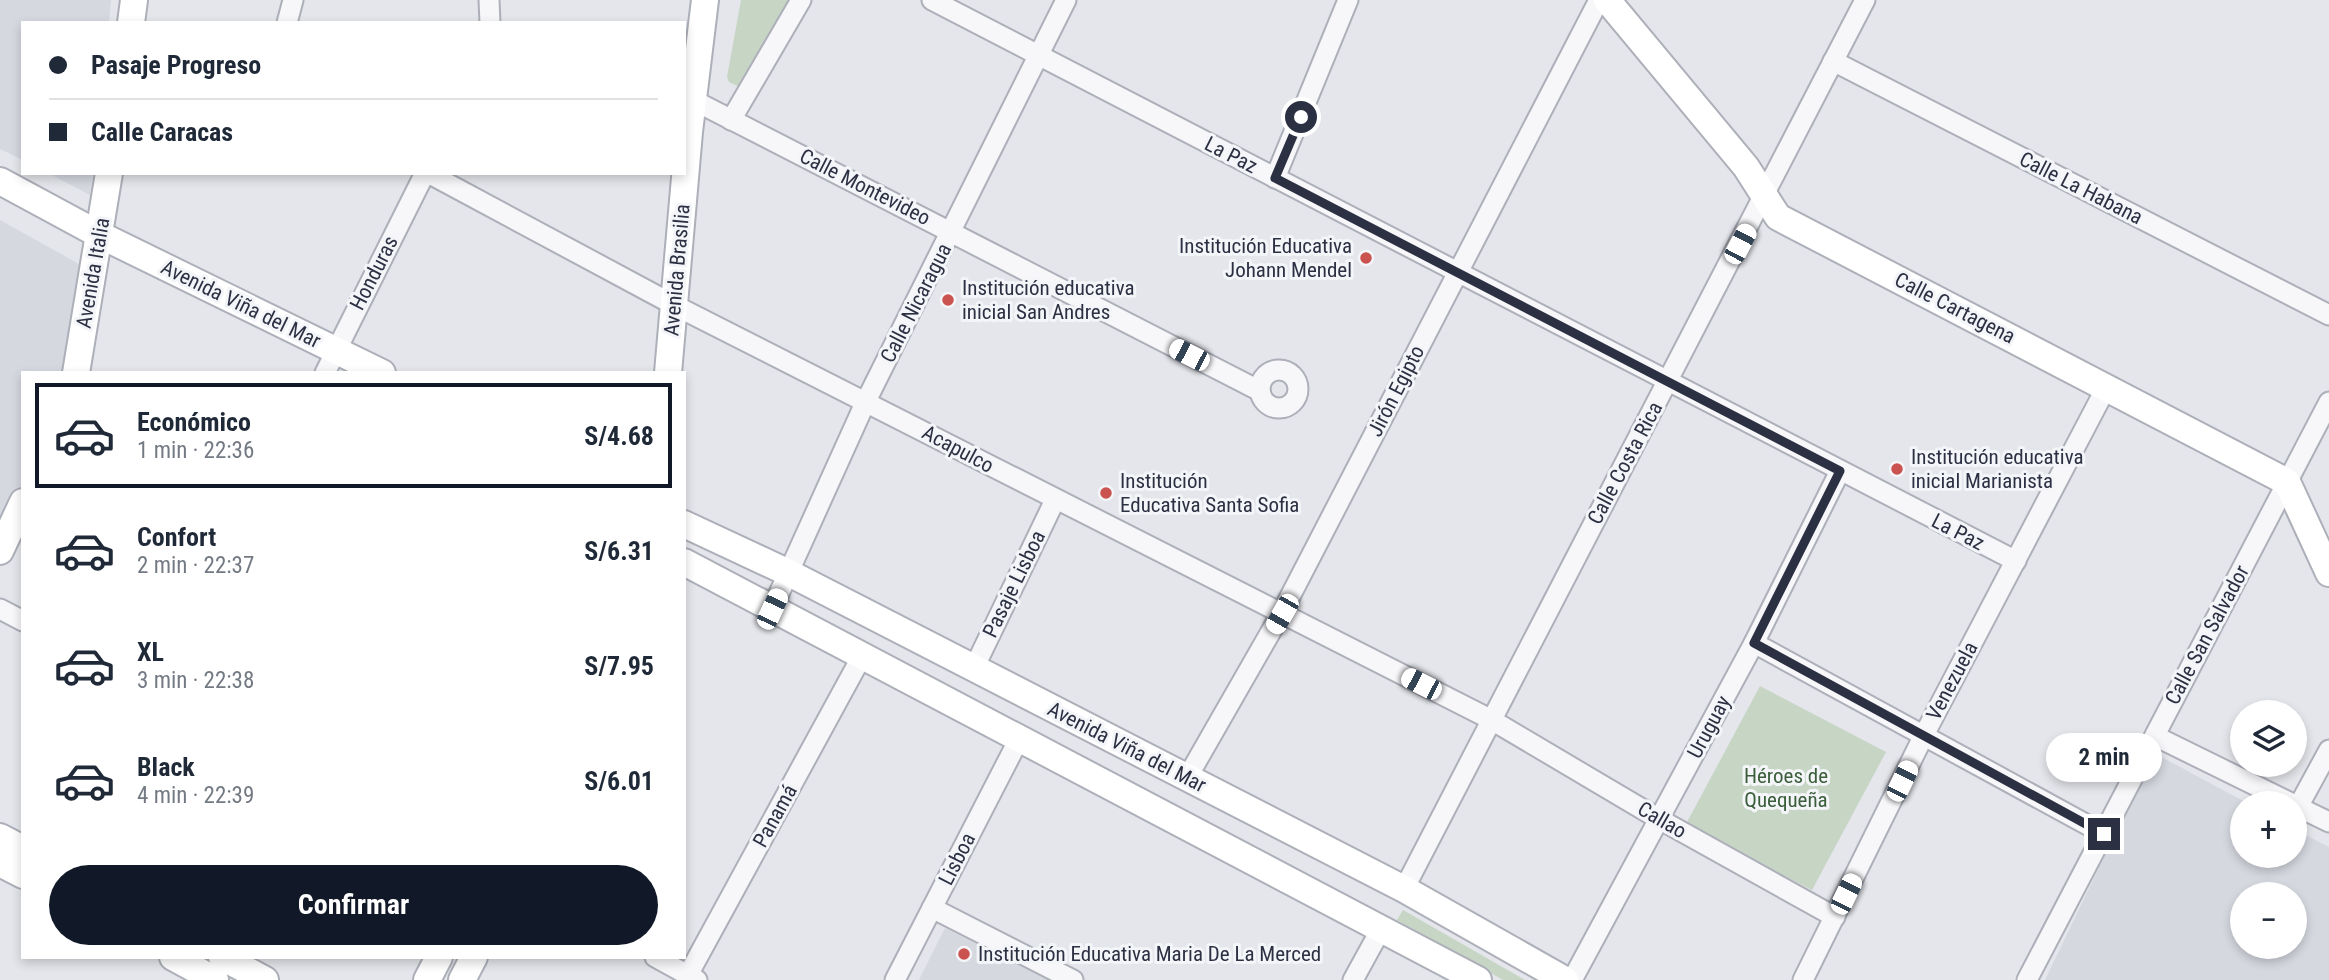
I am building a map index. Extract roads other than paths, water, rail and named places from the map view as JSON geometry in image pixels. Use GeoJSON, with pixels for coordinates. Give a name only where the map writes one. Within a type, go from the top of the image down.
{"type":"FeatureCollection","features":[{"type":"Feature","properties":{"kind":"main road"},"geometry":{"type":"LineString","coordinates":[[131,21],[134,0]]}},
{"type":"Feature","properties":{"kind":"main road","name":"Avenida Brasilia"},"geometry":{"type":"LineString","coordinates":[[687,131],[705,0]]}},
{"type":"Feature","properties":{"kind":"main road","name":"Calle Cartagena"},"geometry":{"type":"LineString","coordinates":[[1607,0],[1746,167],[1777,217],[2107,386],[2287,482]]}},
{"type":"Feature","properties":{"kind":"main road","name":"Avenida Italia"},"geometry":{"type":"LineString","coordinates":[[76,371],[109,175]]}},
{"type":"Feature","properties":{"kind":"main road","name":"Avenida Brasilia"},"geometry":{"type":"LineString","coordinates":[[668,371],[684,175]]}},
{"type":"Feature","properties":{"kind":"main road","name":"Avenida Viña del Mar"},"geometry":{"type":"LineString","coordinates":[[0,181],[330,361],[373,371]]}},
{"type":"Feature","properties":{"kind":"main road","name":"Avenida Viña del Mar"},"geometry":{"type":"LineString","coordinates":[[0,202],[73,239],[100,235]]}},
{"type":"Feature","properties":{"kind":"main road"},"geometry":{"type":"LineString","coordinates":[[2287,482],[2329,573]]}},
{"type":"Feature","properties":{"kind":"main road"},"geometry":{"type":"LineString","coordinates":[[0,551],[21,506]]}},
{"type":"Feature","properties":{"kind":"main road","name":"Avenida Viña del Mar"},"geometry":{"type":"LineString","coordinates":[[686,533],[789,573],[1404,889],[1565,980]]}},
{"type":"Feature","properties":{"kind":"main road","name":"Avenida Viña del Mar"},"geometry":{"type":"LineString","coordinates":[[686,563],[1478,980]]}},
{"type":"Feature","properties":{"kind":"main road"},"geometry":{"type":"LineString","coordinates":[[0,837],[21,848]]}},
{"type":"Feature","properties":{"kind":"main road"},"geometry":{"type":"LineString","coordinates":[[0,863],[21,874]]}},
{"type":"Feature","properties":{"kind":"main road"},"geometry":{"type":"LineString","coordinates":[[181,959],[265,980]]}},
{"type":"Feature","properties":{"kind":"main road"},"geometry":{"type":"LineString","coordinates":[[427,980],[438,959]]}},
{"type":"Feature","properties":{"kind":"main road"},"geometry":{"type":"LineString","coordinates":[[462,980],[473,959]]}},
{"type":"Feature","properties":{"kind":"street"},"geometry":{"type":"LineString","coordinates":[[288,21],[293,0]]}},
{"type":"Feature","properties":{"kind":"street"},"geometry":{"type":"LineString","coordinates":[[489,0],[489,21]]}},
{"type":"Feature","properties":{"kind":"street"},"geometry":{"type":"LineString","coordinates":[[731,120],[801,0]]}},
{"type":"Feature","properties":{"kind":"street","name":"La Paz"},"geometry":{"type":"LineString","coordinates":[[932,0],[2015,561]]}},
{"type":"Feature","properties":{"kind":"street","name":"Calle Nicaragua"},"geometry":{"type":"LineString","coordinates":[[772,609],[866,401],[1066,0]]}},
{"type":"Feature","properties":{"kind":"street"},"geometry":{"type":"LineString","coordinates":[[1275,178],[1348,0]]}},
{"type":"Feature","properties":{"kind":"street","name":"Jirón Egipto"},"geometry":{"type":"LineString","coordinates":[[1187,778],[1282,614],[1599,0]]}},
{"type":"Feature","properties":{"kind":"street","name":"Calle Costa Rica"},"geometry":{"type":"LineString","coordinates":[[1404,889],[1866,0]]}},
{"type":"Feature","properties":{"kind":"street","name":"Calle La Habana"},"geometry":{"type":"LineString","coordinates":[[1833,61],[2329,315]]}},
{"type":"Feature","properties":{"kind":"street","name":"Calle Montevideo"},"geometry":{"type":"LineString","coordinates":[[693,100],[1260,391]]}},
{"type":"Feature","properties":{"kind":"street","name":"Honduras"},"geometry":{"type":"LineString","coordinates":[[330,361],[426,175]]}},
{"type":"Feature","properties":{"kind":"street","name":"Acapulco"},"geometry":{"type":"LineString","coordinates":[[431,175],[674,305],[1490,719]]}},
{"type":"Feature","properties":{"kind":"street","name":"Venezuela"},"geometry":{"type":"LineString","coordinates":[[1803,980],[1924,735],[2107,386]]}},
{"type":"Feature","properties":{"kind":"street","name":"Calle San Salvador"},"geometry":{"type":"LineString","coordinates":[[2028,980],[2329,402]]}},
{"type":"Feature","properties":{"kind":"street","name":"Uruguay"},"geometry":{"type":"LineString","coordinates":[[1572,980],[1754,643],[1840,471]]}},
{"type":"Feature","properties":{"kind":"street","name":"Pasaje Lisboa"},"geometry":{"type":"LineString","coordinates":[[974,668],[1055,500]]}},
{"type":"Feature","properties":{"kind":"street"},"geometry":{"type":"LineString","coordinates":[[0,610],[21,620]]}},
{"type":"Feature","properties":{"kind":"street"},"geometry":{"type":"LineString","coordinates":[[1754,643],[2104,834]]}},
{"type":"Feature","properties":{"kind":"street","name":"Panamá"},"geometry":{"type":"LineString","coordinates":[[693,977],[862,656]]}},
{"type":"Feature","properties":{"kind":"street","name":"Callao"},"geometry":{"type":"LineString","coordinates":[[1490,719],[1659,819],[1835,917]]}},
{"type":"Feature","properties":{"kind":"street"},"geometry":{"type":"LineString","coordinates":[[2155,736],[2267,791]]}},
{"type":"Feature","properties":{"kind":"street","name":"Lisboa"},"geometry":{"type":"LineString","coordinates":[[895,980],[1019,739]]}},
{"type":"Feature","properties":{"kind":"street"},"geometry":{"type":"LineString","coordinates":[[2304,791],[2329,750]]}},
{"type":"Feature","properties":{"kind":"street"},"geometry":{"type":"LineString","coordinates":[[2307,811],[2329,822]]}},
{"type":"Feature","properties":{"kind":"street"},"geometry":{"type":"LineString","coordinates":[[932,908],[1073,980]]}},
{"type":"Feature","properties":{"kind":"street"},"geometry":{"type":"LineString","coordinates":[[1353,980],[1381,929]]}},
{"type":"Feature","properties":{"kind":"street"},"geometry":{"type":"LineString","coordinates":[[659,959],[693,977]]}},
{"type":"Feature","properties":{"kind":"place","name":"Institución Educativa Johann Mendel"},"geometry":{"type":"Point","coordinates":[1366,258]}},
{"type":"Feature","properties":{"kind":"place","name":"Institución educativa inicial San Andres"},"geometry":{"type":"Point","coordinates":[948,300]}},
{"type":"Feature","properties":{"kind":"place","name":"Institución educativa inicial Marianista"},"geometry":{"type":"Point","coordinates":[1897,469]}},
{"type":"Feature","properties":{"kind":"place","name":"Institución Educativa Santa Sofia"},"geometry":{"type":"Point","coordinates":[1106,493]}},
{"type":"Feature","properties":{"kind":"place","name":"Institución Educativa Maria De La Merced"},"geometry":{"type":"Point","coordinates":[964,954]}},
{"type":"Feature","properties":{"kind":"park label","name":"Héroes de Quequeña"},"geometry":{"type":"Point","coordinates":[1786,788]}}]}
